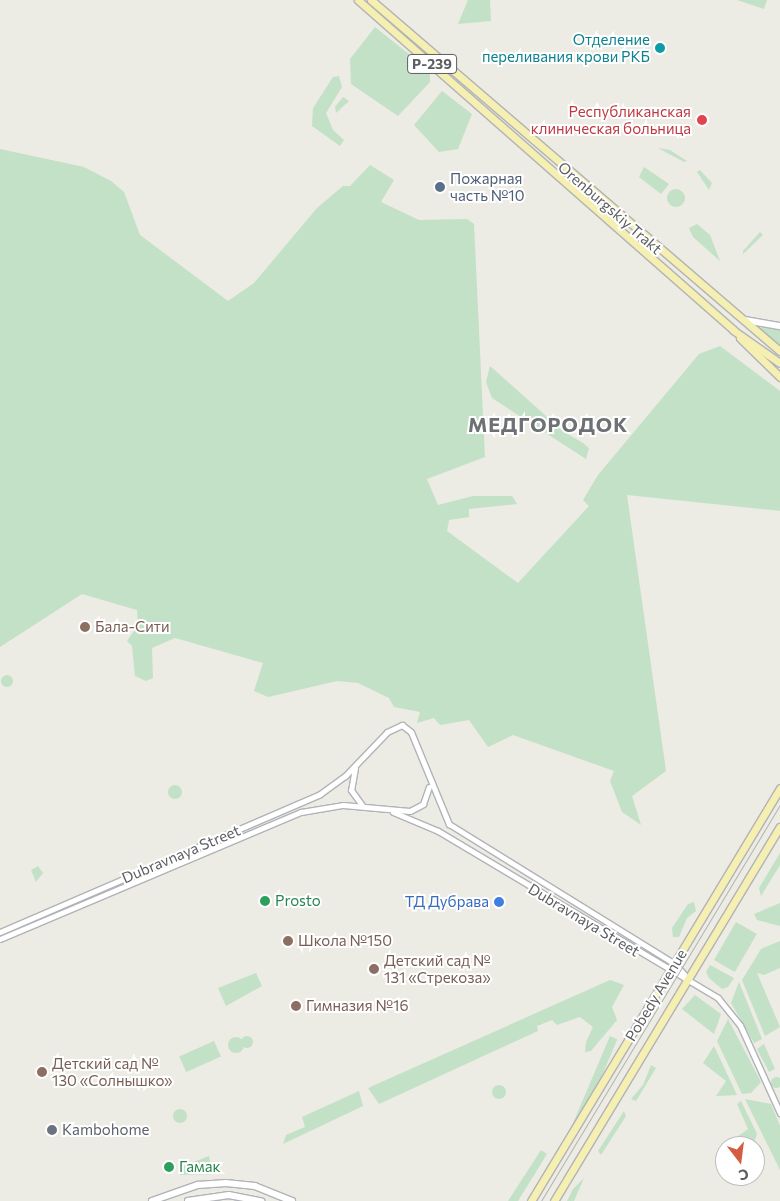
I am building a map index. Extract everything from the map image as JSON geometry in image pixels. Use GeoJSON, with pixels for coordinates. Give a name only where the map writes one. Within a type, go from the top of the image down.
{"type":"FeatureCollection","features":[{"type":"Feature","properties":{"kind":"main road","name":"Orenburgskiy Trakt"},"geometry":{"type":"LineString","coordinates":[[358,0],[733,330],[780,363]]}},
{"type":"Feature","properties":{"kind":"main road","name":"Р-239"},"geometry":{"type":"LineString","coordinates":[[371,0],[727,310],[780,352]]}},
{"type":"Feature","properties":{"kind":"main road"},"geometry":{"type":"LineString","coordinates":[[727,310],[754,324],[780,326]]}},
{"type":"Feature","properties":{"kind":"main road"},"geometry":{"type":"LineString","coordinates":[[733,330],[780,376]]}},
{"type":"Feature","properties":{"kind":"main road","name":"Pobedy Avenue"},"geometry":{"type":"LineString","coordinates":[[531,1201],[676,964],[780,788]]}},
{"type":"Feature","properties":{"kind":"main road","name":"Pobedy Avenue"},"geometry":{"type":"LineString","coordinates":[[554,1201],[780,827]]}},
{"type":"Feature","properties":{"kind":"main road"},"geometry":{"type":"LineString","coordinates":[[153,1201],[198,1185],[226,1183],[255,1186],[292,1201]]}},
{"type":"Feature","properties":{"kind":"main road"},"geometry":{"type":"LineString","coordinates":[[188,1201],[230,1195],[261,1201]]}},
{"type":"Feature","properties":{"kind":"street","name":"Dubravnaya Street"},"geometry":{"type":"LineString","coordinates":[[0,932],[320,794],[356,765],[387,732],[402,725],[411,732],[439,810],[461,834],[676,964]]}},
{"type":"Feature","properties":{"kind":"street"},"geometry":{"type":"LineString","coordinates":[[356,765],[351,790],[366,807]]}},
{"type":"Feature","properties":{"kind":"street","name":"Dubravnaya Street"},"geometry":{"type":"LineString","coordinates":[[393,812],[419,808],[428,796],[429,784]]}},
{"type":"Feature","properties":{"kind":"street","name":"Dubravnaya Street"},"geometry":{"type":"LineString","coordinates":[[0,939],[295,814],[333,805],[366,807],[393,812],[438,831],[602,932],[670,972],[688,979]]}},
{"type":"Feature","properties":{"kind":"street"},"geometry":{"type":"LineString","coordinates":[[602,932],[608,923]]}},
{"type":"Feature","properties":{"kind":"street"},"geometry":{"type":"LineString","coordinates":[[676,964],[688,979],[730,1010],[780,1113]]}},
{"type":"Feature","properties":{"kind":"green space"},"geometry":{"type":"Polygon","coordinates":[[[468,0],[490,0],[491,21],[458,24],[468,0]]]}},
{"type":"Feature","properties":{"kind":"green space"},"geometry":{"type":"Polygon","coordinates":[[[737,0],[767,0],[764,9],[737,0]]]}},
{"type":"Feature","properties":{"kind":"green space"},"geometry":{"type":"Polygon","coordinates":[[[375,27],[430,71],[430,82],[398,116],[351,84],[350,59],[375,27]]]}},
{"type":"Feature","properties":{"kind":"green space"},"geometry":{"type":"Polygon","coordinates":[[[339,76],[342,87],[326,113],[333,130],[344,140],[340,146],[312,126],[313,108],[333,77],[339,76]]]}},
{"type":"Feature","properties":{"kind":"green space"},"geometry":{"type":"Polygon","coordinates":[[[442,91],[472,114],[458,149],[439,152],[414,125],[442,91]]]}},
{"type":"Feature","properties":{"kind":"green space"},"geometry":{"type":"Polygon","coordinates":[[[343,97],[349,101],[336,113],[335,107],[343,97]]]}},
{"type":"Feature","properties":{"kind":"green space"},"geometry":{"type":"Polygon","coordinates":[[[658,148],[670,150],[687,161],[684,162],[658,148]]]}},
{"type":"Feature","properties":{"kind":"green space"},"geometry":{"type":"Polygon","coordinates":[[[0,149],[84,167],[111,181],[124,192],[140,235],[228,301],[254,283],[317,208],[343,186],[350,186],[370,165],[394,180],[381,202],[419,220],[467,219],[474,224],[485,457],[427,479],[438,505],[473,496],[512,496],[517,504],[469,509],[469,517],[449,520],[447,531],[518,583],[589,506],[583,500],[598,475],[699,354],[720,346],[780,391],[780,511],[627,495],[666,771],[632,796],[641,825],[622,812],[610,781],[614,771],[513,735],[488,747],[469,720],[440,725],[434,718],[417,723],[420,712],[394,707],[389,698],[358,683],[337,681],[268,697],[254,691],[263,663],[175,638],[152,648],[153,678],[146,681],[135,676],[132,646],[127,641],[138,625],[137,610],[82,594],[0,647],[0,149]]]}},
{"type":"Feature","properties":{"kind":"green space"},"geometry":{"type":"Polygon","coordinates":[[[644,167],[669,184],[661,194],[639,177],[644,167]]]}},
{"type":"Feature","properties":{"kind":"green space"},"geometry":{"type":"Polygon","coordinates":[[[700,170],[712,183],[709,190],[697,172],[700,170]]]}},
{"type":"Feature","properties":{"kind":"green space"},"geometry":{"type":"Polygon","coordinates":[[[672,189],[680,189],[685,194],[683,205],[672,207],[667,202],[667,194],[672,189]]]}},
{"type":"Feature","properties":{"kind":"green space"},"geometry":{"type":"Polygon","coordinates":[[[697,224],[710,235],[720,261],[693,237],[689,228],[697,224]]]}},
{"type":"Feature","properties":{"kind":"green space"},"geometry":{"type":"Polygon","coordinates":[[[760,232],[763,235],[743,254],[743,251],[760,232]]]}},
{"type":"Feature","properties":{"kind":"green space"},"geometry":{"type":"Polygon","coordinates":[[[755,327],[780,329],[780,346],[755,327]]]}},
{"type":"Feature","properties":{"kind":"green space"},"geometry":{"type":"Polygon","coordinates":[[[490,366],[564,432],[589,448],[586,459],[492,398],[486,382],[490,366]]]}},
{"type":"Feature","properties":{"kind":"green space"},"geometry":{"type":"Polygon","coordinates":[[[7,675],[13,681],[7,687],[1,681],[7,675]]]}},
{"type":"Feature","properties":{"kind":"green space"},"geometry":{"type":"Polygon","coordinates":[[[175,785],[180,787],[182,792],[180,797],[175,799],[170,797],[168,792],[170,787],[175,785]]]}},
{"type":"Feature","properties":{"kind":"green space"},"geometry":{"type":"Polygon","coordinates":[[[780,853],[780,865],[761,896],[759,888],[780,853]]]}},
{"type":"Feature","properties":{"kind":"green space"},"geometry":{"type":"Polygon","coordinates":[[[38,866],[43,873],[36,882],[31,870],[38,866]]]}},
{"type":"Feature","properties":{"kind":"green space"},"geometry":{"type":"Polygon","coordinates":[[[694,902],[696,911],[687,918],[679,937],[673,937],[672,928],[688,904],[694,902]]]}},
{"type":"Feature","properties":{"kind":"green space"},"geometry":{"type":"Polygon","coordinates":[[[780,903],[780,926],[757,920],[754,914],[780,903]]]}},
{"type":"Feature","properties":{"kind":"green space"},"geometry":{"type":"Polygon","coordinates":[[[736,922],[757,934],[735,972],[714,960],[736,922]]]}},
{"type":"Feature","properties":{"kind":"green space"},"geometry":{"type":"Polygon","coordinates":[[[780,941],[780,968],[764,975],[757,973],[780,1027],[765,1036],[742,980],[761,949],[780,941]]]}},
{"type":"Feature","properties":{"kind":"green space"},"geometry":{"type":"Polygon","coordinates":[[[710,965],[734,978],[728,987],[722,989],[709,978],[706,972],[710,965]]]}},
{"type":"Feature","properties":{"kind":"green space"},"geometry":{"type":"Polygon","coordinates":[[[256,973],[262,986],[226,1006],[218,988],[256,973]]]}},
{"type":"Feature","properties":{"kind":"green space"},"geometry":{"type":"Polygon","coordinates":[[[610,980],[624,985],[612,1007],[617,1020],[591,1051],[585,1052],[586,1042],[593,1027],[580,1017],[557,1025],[552,1020],[537,1026],[538,1031],[379,1104],[368,1088],[610,980]]]}},
{"type":"Feature","properties":{"kind":"green space"},"geometry":{"type":"Polygon","coordinates":[[[739,982],[762,1039],[754,1043],[731,1003],[739,982]]]}},
{"type":"Feature","properties":{"kind":"green space"},"geometry":{"type":"Polygon","coordinates":[[[695,995],[721,1014],[714,1034],[682,1009],[695,995]]]}},
{"type":"Feature","properties":{"kind":"green space"},"geometry":{"type":"Polygon","coordinates":[[[728,1019],[761,1082],[751,1093],[742,1094],[717,1041],[728,1019]]]}},
{"type":"Feature","properties":{"kind":"green space"},"geometry":{"type":"Polygon","coordinates":[[[245,1036],[249,1036],[253,1042],[249,1048],[245,1048],[241,1044],[241,1040],[245,1036]]]}},
{"type":"Feature","properties":{"kind":"green space"},"geometry":{"type":"Polygon","coordinates":[[[610,1036],[617,1039],[578,1133],[570,1130],[610,1036]]]}},
{"type":"Feature","properties":{"kind":"green space"},"geometry":{"type":"Polygon","coordinates":[[[233,1037],[239,1037],[244,1042],[242,1051],[233,1053],[228,1048],[228,1042],[233,1037]]]}},
{"type":"Feature","properties":{"kind":"green space"},"geometry":{"type":"Polygon","coordinates":[[[214,1041],[221,1057],[186,1072],[179,1056],[214,1041]]]}},
{"type":"Feature","properties":{"kind":"green space"},"geometry":{"type":"Polygon","coordinates":[[[764,1044],[775,1069],[769,1072],[757,1049],[764,1044]]]}},
{"type":"Feature","properties":{"kind":"green space"},"geometry":{"type":"Polygon","coordinates":[[[714,1046],[737,1095],[716,1096],[726,1081],[703,1063],[714,1046]]]}},
{"type":"Feature","properties":{"kind":"green space"},"geometry":{"type":"Polygon","coordinates":[[[651,1065],[656,1068],[636,1101],[631,1099],[643,1085],[651,1065]]]}},
{"type":"Feature","properties":{"kind":"green space"},"geometry":{"type":"Polygon","coordinates":[[[776,1076],[782,1082],[776,1088],[770,1082],[776,1076]]]}},
{"type":"Feature","properties":{"kind":"green space"},"geometry":{"type":"Polygon","coordinates":[[[499,1085],[504,1087],[506,1092],[504,1097],[499,1099],[494,1097],[492,1092],[494,1087],[499,1085]]]}},
{"type":"Feature","properties":{"kind":"green space"},"geometry":{"type":"Polygon","coordinates":[[[359,1091],[363,1106],[283,1144],[286,1135],[305,1127],[302,1117],[359,1091]]]}},
{"type":"Feature","properties":{"kind":"green space"},"geometry":{"type":"Polygon","coordinates":[[[745,1099],[771,1104],[780,1126],[780,1170],[765,1136],[763,1136],[745,1099]]]}},
{"type":"Feature","properties":{"kind":"green space"},"geometry":{"type":"Polygon","coordinates":[[[741,1101],[756,1136],[738,1136],[748,1129],[737,1104],[741,1101]]]}},
{"type":"Feature","properties":{"kind":"green space"},"geometry":{"type":"Polygon","coordinates":[[[180,1109],[185,1111],[187,1116],[185,1121],[180,1123],[175,1121],[173,1116],[175,1111],[180,1109]]]}},
{"type":"Feature","properties":{"kind":"green space"},"geometry":{"type":"Polygon","coordinates":[[[624,1111],[626,1116],[601,1155],[598,1151],[624,1111]]]}},
{"type":"Feature","properties":{"kind":"green space"},"geometry":{"type":"Polygon","coordinates":[[[541,1150],[547,1154],[518,1201],[508,1201],[541,1150]]]}},
{"type":"Feature","properties":{"kind":"green space"},"geometry":{"type":"Polygon","coordinates":[[[209,1156],[211,1168],[220,1168],[215,1174],[180,1175],[181,1167],[209,1156]]]}},
{"type":"Feature","properties":{"kind":"green space"},"geometry":{"type":"Polygon","coordinates":[[[584,1178],[574,1201],[567,1201],[573,1189],[584,1178]]]}},
{"type":"Feature","properties":{"kind":"tram line"},"geometry":{"type":"LineString","coordinates":[[541,1201],[780,805]]}},
{"type":"Feature","properties":{"kind":"place","name":"Отделение переливания крови РКБ"},"geometry":{"type":"Point","coordinates":[660,48]}},
{"type":"Feature","properties":{"kind":"place","name":"Республиканская клиническая больница"},"geometry":{"type":"Point","coordinates":[702,120]}},
{"type":"Feature","properties":{"kind":"place","name":"Пожарная часть №10"},"geometry":{"type":"Point","coordinates":[440,187]}},
{"type":"Feature","properties":{"kind":"place","name":"Бала-Сити"},"geometry":{"type":"Point","coordinates":[85,627]}},
{"type":"Feature","properties":{"kind":"place","name":"Prosto"},"geometry":{"type":"Point","coordinates":[265,901]}},
{"type":"Feature","properties":{"kind":"place","name":"ТД Дубрава"},"geometry":{"type":"Point","coordinates":[499,902]}},
{"type":"Feature","properties":{"kind":"place","name":"Школа №150"},"geometry":{"type":"Point","coordinates":[288,941]}},
{"type":"Feature","properties":{"kind":"place","name":"Детский сад № 131 «Стрекоза»"},"geometry":{"type":"Point","coordinates":[374,969]}},
{"type":"Feature","properties":{"kind":"place","name":"Гимназия №16"},"geometry":{"type":"Point","coordinates":[296,1006]}},
{"type":"Feature","properties":{"kind":"place","name":"Детский сад № 130 «Солнышко»"},"geometry":{"type":"Point","coordinates":[42,1072]}},
{"type":"Feature","properties":{"kind":"place","name":"Kambohome"},"geometry":{"type":"Point","coordinates":[52,1130]}},
{"type":"Feature","properties":{"kind":"place","name":"Гамак"},"geometry":{"type":"Point","coordinates":[169,1167]}},
{"type":"Feature","properties":{"kind":"district","name":"МЕДГОРОДОК"},"geometry":{"type":"Point","coordinates":[548,424]}}]}
